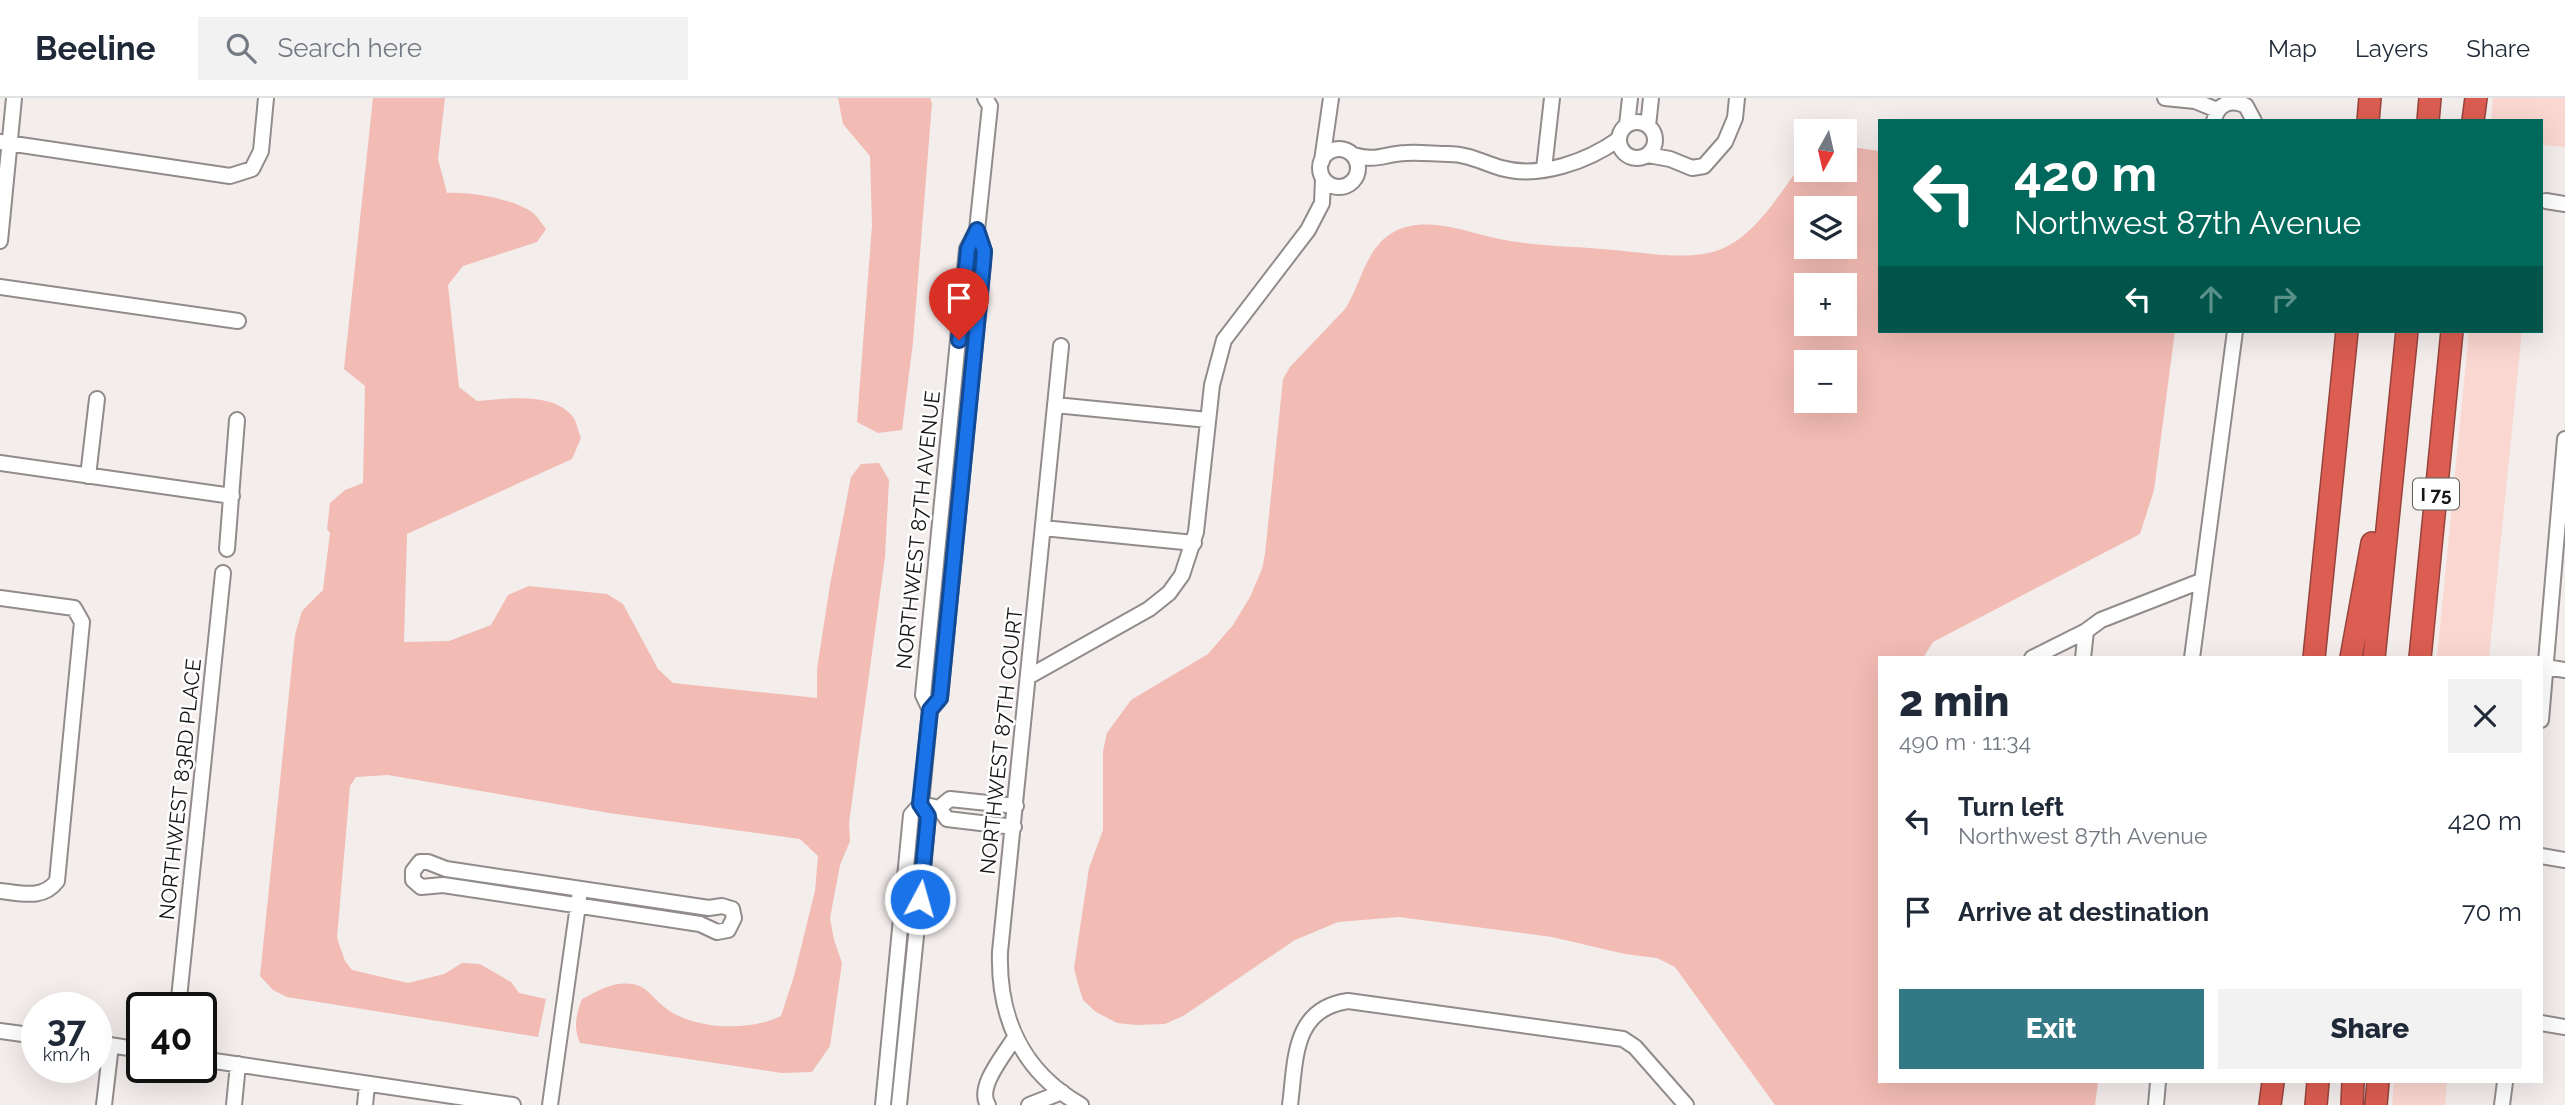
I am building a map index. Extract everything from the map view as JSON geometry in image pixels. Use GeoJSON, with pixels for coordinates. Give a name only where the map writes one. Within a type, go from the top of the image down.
{"type":"FeatureCollection","features":[{"type":"Feature","properties":{"kind":"highway"},"geometry":{"type":"LineString","coordinates":[[2368,119],[2370,98]]}},
{"type":"Feature","properties":{"kind":"highway"},"geometry":{"type":"LineString","coordinates":[[2413,119],[2416,98]]}},
{"type":"Feature","properties":{"kind":"highway"},"geometry":{"type":"LineString","coordinates":[[2428,119],[2430,98]]}},
{"type":"Feature","properties":{"kind":"highway"},"geometry":{"type":"LineString","coordinates":[[2473,119],[2476,98]]}},
{"type":"Feature","properties":{"kind":"highway"},"geometry":{"type":"LineString","coordinates":[[2314,656],[2347,333]]}},
{"type":"Feature","properties":{"kind":"highway"},"geometry":{"type":"LineString","coordinates":[[2360,656],[2393,333]]}},
{"type":"Feature","properties":{"kind":"highway"},"geometry":{"type":"LineString","coordinates":[[2374,656],[2407,333]]}},
{"type":"Feature","properties":{"kind":"highway","name":"I 75"},"geometry":{"type":"LineString","coordinates":[[2420,656],[2452,333]]}},
{"type":"Feature","properties":{"kind":"highway"},"geometry":{"type":"LineString","coordinates":[[2351,656],[2372,543]]}},
{"type":"Feature","properties":{"kind":"highway"},"geometry":{"type":"LineString","coordinates":[[2316,1105],[2318,1083]]}},
{"type":"Feature","properties":{"kind":"highway"},"geometry":{"type":"LineString","coordinates":[[2330,1105],[2332,1083]]}},
{"type":"Feature","properties":{"kind":"highway"},"geometry":{"type":"LineString","coordinates":[[2352,1105],[2353,1083]]}},
{"type":"Feature","properties":{"kind":"highway"},"geometry":{"type":"LineString","coordinates":[[2376,1105],[2378,1083]]}},
{"type":"Feature","properties":{"kind":"street"},"geometry":{"type":"LineString","coordinates":[[0,241],[5,142],[14,98]]}},
{"type":"Feature","properties":{"kind":"street"},"geometry":{"type":"LineString","coordinates":[[5,142],[230,176],[252,169],[261,151],[266,98]]}},
{"type":"Feature","properties":{"kind":"street"},"geometry":{"type":"LineString","coordinates":[[1322,203],[1323,179],[1320,167],[1331,98]]}},
{"type":"Feature","properties":{"kind":"street"},"geometry":{"type":"LineString","coordinates":[[1544,169],[1552,98]]}},
{"type":"Feature","properties":{"kind":"street"},"geometry":{"type":"LineString","coordinates":[[1627,125],[1630,98]]}},
{"type":"Feature","properties":{"kind":"street"},"geometry":{"type":"LineString","coordinates":[[1648,126],[1651,98]]}},
{"type":"Feature","properties":{"kind":"street"},"geometry":{"type":"LineString","coordinates":[[1621,146],[1635,159],[1648,155],[1670,159],[1692,168],[1704,166],[1725,142],[1735,118],[1737,98]]}},
{"type":"Feature","properties":{"kind":"street"},"geometry":{"type":"LineString","coordinates":[[2165,98],[2195,101],[2215,116],[2227,103],[2240,103],[2250,110],[2252,119]]}},
{"type":"Feature","properties":{"kind":"street","name":"NORTHWEST 87TH AVENUE"},"geometry":{"type":"LineString","coordinates":[[883,1105],[911,815],[920,804],[930,710],[923,695],[968,249],[977,230],[991,101]]}},
{"type":"Feature","properties":{"kind":"street"},"geometry":{"type":"LineString","coordinates":[[1329,117],[1332,137],[1358,166],[1355,178]]}},
{"type":"Feature","properties":{"kind":"street"},"geometry":{"type":"LineString","coordinates":[[1621,146],[1622,130],[1627,125],[1639,122],[1654,132],[1654,149],[1648,155]]}},
{"type":"Feature","properties":{"kind":"street"},"geometry":{"type":"LineString","coordinates":[[1655,140],[1670,159]]}},
{"type":"Feature","properties":{"kind":"street"},"geometry":{"type":"LineString","coordinates":[[1322,161],[1330,152],[1348,152],[1368,159],[1406,153],[1457,154],[1514,171],[1544,169],[1621,146]]}},
{"type":"Feature","properties":{"kind":"street"},"geometry":{"type":"LineString","coordinates":[[1323,179],[1331,185],[1346,186],[1378,159]]}},
{"type":"Feature","properties":{"kind":"street"},"geometry":{"type":"LineString","coordinates":[[1028,677],[1160,602],[1176,585],[1186,567],[1194,543],[1212,385],[1224,340],[1304,237],[1322,203],[1340,187]]}},
{"type":"Feature","properties":{"kind":"street"},"geometry":{"type":"LineString","coordinates":[[2546,201],[2565,204]]}},
{"type":"Feature","properties":{"kind":"street"},"geometry":{"type":"LineString","coordinates":[[0,287],[238,321]]}},
{"type":"Feature","properties":{"kind":"street"},"geometry":{"type":"LineString","coordinates":[[2192,656],[2235,333]]}},
{"type":"Feature","properties":{"kind":"street","name":"NORTHWEST 87TH COURT"},"geometry":{"type":"LineString","coordinates":[[1061,346],[1000,968],[1003,1003],[1015,1037],[1039,1072],[1081,1105]]}},
{"type":"Feature","properties":{"kind":"street"},"geometry":{"type":"LineString","coordinates":[[88,476],[97,400]]}},
{"type":"Feature","properties":{"kind":"street"},"geometry":{"type":"LineString","coordinates":[[1055,405],[1208,420]]}},
{"type":"Feature","properties":{"kind":"street"},"geometry":{"type":"LineString","coordinates":[[226,549],[237,420]]}},
{"type":"Feature","properties":{"kind":"street"},"geometry":{"type":"LineString","coordinates":[[2543,699],[2561,528],[2565,439]]}},
{"type":"Feature","properties":{"kind":"street"},"geometry":{"type":"LineString","coordinates":[[0,463],[232,496]]}},
{"type":"Feature","properties":{"kind":"street"},"geometry":{"type":"LineString","coordinates":[[1043,528],[1194,543]]}},
{"type":"Feature","properties":{"kind":"street","name":"NORTHWEST 83RD PLACE"},"geometry":{"type":"LineString","coordinates":[[180,992],[223,573]]}},
{"type":"Feature","properties":{"kind":"street"},"geometry":{"type":"LineString","coordinates":[[2036,656],[2101,621],[2201,581]]}},
{"type":"Feature","properties":{"kind":"street"},"geometry":{"type":"LineString","coordinates":[[0,598],[74,608],[82,622],[57,881],[52,888],[34,895],[0,891]]}},
{"type":"Feature","properties":{"kind":"street"},"geometry":{"type":"LineString","coordinates":[[2083,656],[2086,631]]}},
{"type":"Feature","properties":{"kind":"street"},"geometry":{"type":"LineString","coordinates":[[2546,667],[2565,670]]}},
{"type":"Feature","properties":{"kind":"street"},"geometry":{"type":"LineString","coordinates":[[939,808],[950,799],[1016,806]]}},
{"type":"Feature","properties":{"kind":"street"},"geometry":{"type":"LineString","coordinates":[[986,824],[989,803]]}},
{"type":"Feature","properties":{"kind":"street"},"geometry":{"type":"LineString","coordinates":[[920,804],[939,808],[947,819],[1014,827]]}},
{"type":"Feature","properties":{"kind":"street","name":"NORTHWEST 87TH AVENUE"},"geometry":{"type":"LineString","coordinates":[[899,1105],[928,816],[920,804]]}},
{"type":"Feature","properties":{"kind":"street"},"geometry":{"type":"LineString","coordinates":[[2543,856],[2565,860]]}},
{"type":"Feature","properties":{"kind":"street"},"geometry":{"type":"LineString","coordinates":[[428,862],[446,869],[580,890],[709,908],[722,906],[732,909],[734,918],[728,930],[717,932],[700,924],[578,907],[443,885],[421,887],[413,880],[413,871],[417,864],[428,862]]}},
{"type":"Feature","properties":{"kind":"street"},"geometry":{"type":"LineString","coordinates":[[550,1105],[580,890]]}},
{"type":"Feature","properties":{"kind":"street"},"geometry":{"type":"LineString","coordinates":[[1290,1105],[1298,1047],[1305,1026],[1322,1009],[1348,1001],[1626,1040],[1686,1105]]}},
{"type":"Feature","properties":{"kind":"street"},"geometry":{"type":"LineString","coordinates":[[2543,1023],[2565,1027]]}},
{"type":"Feature","properties":{"kind":"street"},"geometry":{"type":"LineString","coordinates":[[0,1031],[21,1033]]}},
{"type":"Feature","properties":{"kind":"street"},"geometry":{"type":"LineString","coordinates":[[988,1105],[983,1094],[986,1084],[1015,1037]]}},
{"type":"Feature","properties":{"kind":"street"},"geometry":{"type":"LineString","coordinates":[[217,1061],[513,1105]]}},
{"type":"Feature","properties":{"kind":"street"},"geometry":{"type":"LineString","coordinates":[[234,1105],[238,1064]]}},
{"type":"Feature","properties":{"kind":"street"},"geometry":{"type":"LineString","coordinates":[[104,1083],[104,1105]]}},
{"type":"Feature","properties":{"kind":"street"},"geometry":{"type":"LineString","coordinates":[[2156,1105],[2158,1083]]}},
{"type":"Feature","properties":{"kind":"street"},"geometry":{"type":"LineString","coordinates":[[2502,1105],[2505,1083]]}},
{"type":"Feature","properties":{"kind":"street"},"geometry":{"type":"LineString","coordinates":[[365,1105],[367,1084]]}},
{"type":"Feature","properties":{"kind":"street"},"geometry":{"type":"LineString","coordinates":[[1028,1105],[1062,1092]]}},
{"type":"Feature","properties":{"kind":"shaded area"},"geometry":{"type":"Polygon","coordinates":[[[373,98],[445,98],[438,159],[447,193],[479,195],[514,203],[532,212],[546,229],[537,242],[463,266],[448,285],[459,387],[477,401],[528,398],[553,403],[573,417],[581,438],[572,459],[407,534],[404,642],[449,641],[491,625],[508,595],[529,586],[607,594],[623,604],[658,669],[673,683],[817,698],[817,669],[851,477],[861,464],[879,463],[889,480],[885,557],[849,823],[850,841],[840,865],[830,918],[842,963],[830,1046],[812,1072],[782,1073],[580,1043],[576,1026],[582,999],[607,987],[626,983],[642,987],[675,1014],[704,1024],[753,1025],[781,1016],[815,891],[818,856],[800,839],[609,813],[388,775],[356,777],[350,786],[337,938],[345,961],[352,970],[408,983],[444,974],[462,963],[480,964],[511,982],[519,993],[546,999],[538,1037],[287,997],[273,990],[260,976],[295,635],[302,611],[323,590],[330,533],[327,529],[330,503],[345,490],[363,483],[365,386],[344,369],[373,98]]]}},
{"type":"Feature","properties":{"kind":"shaded area"},"geometry":{"type":"Polygon","coordinates":[[[838,98],[930,98],[932,103],[913,342],[902,430],[878,433],[857,422],[872,225],[870,156],[843,124],[838,98]]]}},
{"type":"Feature","properties":{"kind":"shaded area"},"geometry":{"type":"Polygon","coordinates":[[[2493,98],[2565,98],[2565,147],[2543,145],[2543,119],[2491,119],[2493,98]]]}},
{"type":"Feature","properties":{"kind":"shaded area"},"geometry":{"type":"Polygon","coordinates":[[[1857,148],[1878,151],[1878,333],[2175,333],[2154,490],[2140,534],[1933,642],[1924,656],[1878,656],[1878,1083],[2098,1083],[2095,1105],[1775,1105],[1675,967],[1657,958],[1625,954],[1552,937],[1399,917],[1338,922],[1295,940],[1183,1016],[1165,1024],[1117,1023],[1096,1012],[1083,1000],[1074,968],[1089,868],[1103,830],[1103,751],[1107,733],[1131,700],[1208,654],[1233,625],[1250,597],[1262,569],[1265,554],[1283,379],[1290,367],[1345,309],[1376,248],[1392,233],[1416,225],[1429,225],[1532,244],[1661,255],[1692,255],[1719,250],[1733,243],[1746,234],[1794,174],[1794,182],[1857,182],[1857,148]]]}},
{"type":"Feature","properties":{"kind":"shaded area"},"geometry":{"type":"Polygon","coordinates":[[[2469,333],[2522,333],[2489,656],[2437,656],[2469,333]]]}},
{"type":"Feature","properties":{"kind":"shaded area"},"geometry":{"type":"Polygon","coordinates":[[[2394,1083],[2447,1083],[2445,1105],[2392,1105],[2394,1083]]]}},
{"type":"Feature","properties":{"kind":"route"},"geometry":{"type":"LineString","coordinates":[[920,899],[928,816],[920,804],[930,710],[940,698],[983,264],[984,251],[977,230],[968,249],[959,340]]}}]}
